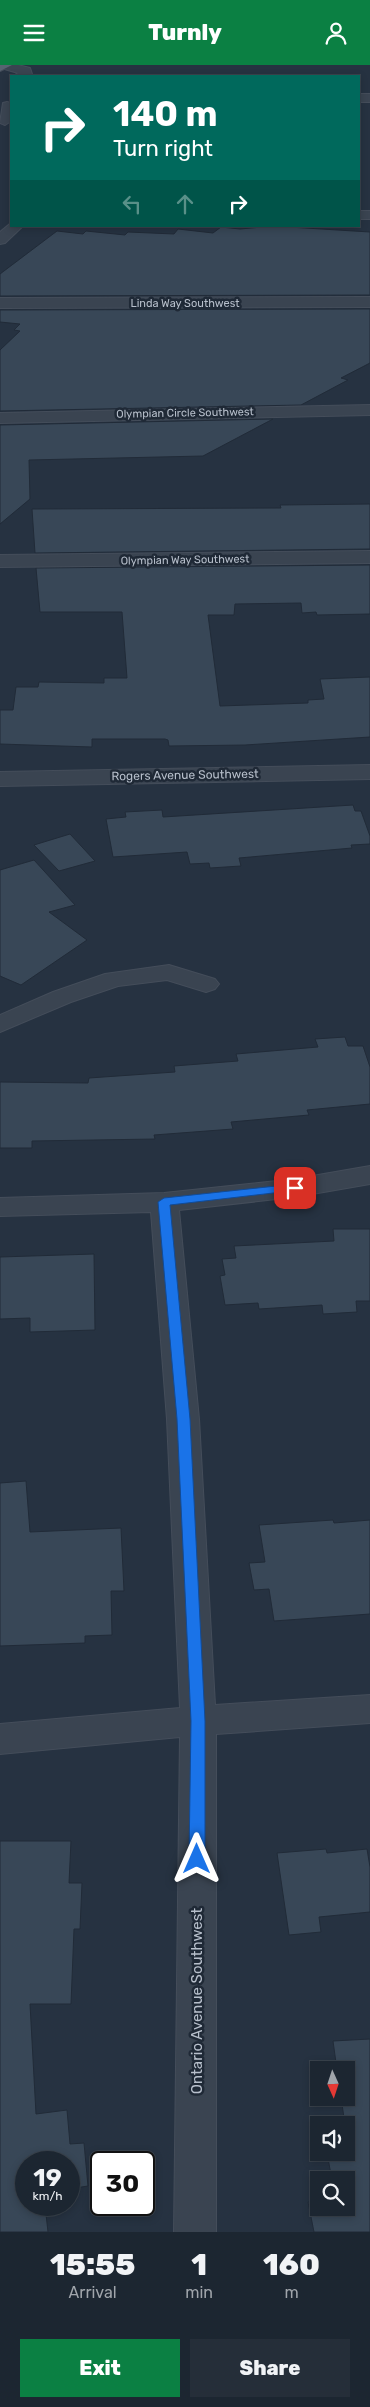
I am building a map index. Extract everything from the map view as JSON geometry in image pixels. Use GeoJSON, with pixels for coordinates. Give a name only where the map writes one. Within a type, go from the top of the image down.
{"type":"FeatureCollection","features":[{"type":"Feature","properties":{"kind":"main road"},"geometry":{"type":"LineString","coordinates":[[0,67],[6,65]]}},
{"type":"Feature","properties":{"kind":"street"},"geometry":{"type":"LineString","coordinates":[[6,65],[26,71],[26,74],[23,75]]}},
{"type":"Feature","properties":{"kind":"street"},"geometry":{"type":"LineString","coordinates":[[5,121],[6,106]]}},
{"type":"Feature","properties":{"kind":"street"},"geometry":{"type":"LineString","coordinates":[[0,240],[15,227]]}},
{"type":"Feature","properties":{"kind":"street","name":"Linda Way Southwest"},"geometry":{"type":"LineString","coordinates":[[0,303],[370,302]]}},
{"type":"Feature","properties":{"kind":"street","name":"Olympian Circle Southwest"},"geometry":{"type":"LineString","coordinates":[[0,418],[370,410]]}},
{"type":"Feature","properties":{"kind":"street","name":"Olympian Way Southwest"},"geometry":{"type":"LineString","coordinates":[[0,561],[370,557]]}},
{"type":"Feature","properties":{"kind":"street","name":"Rogers Avenue Southwest"},"geometry":{"type":"LineString","coordinates":[[8,779],[370,772]]}},
{"type":"Feature","properties":{"kind":"street"},"geometry":{"type":"LineString","coordinates":[[0,801],[8,779]]}},
{"type":"Feature","properties":{"kind":"street"},"geometry":{"type":"LineString","coordinates":[[0,1024],[62,997],[114,979],[169,972],[206,983]]}},
{"type":"Feature","properties":{"kind":"street"},"geometry":{"type":"LineString","coordinates":[[0,1207],[164,1202],[295,1188],[370,1175]]}},
{"type":"Feature","properties":{"kind":"street","name":"Ontario Avenue Southwest"},"geometry":{"type":"LineString","coordinates":[[164,1202],[183,1419],[198,1721],[195,2232]]}},
{"type":"Feature","properties":{"kind":"street"},"geometry":{"type":"LineString","coordinates":[[0,1739],[198,1721],[370,1709]]}},
{"type":"Feature","properties":{"kind":"building"},"geometry":{"type":"Polygon","coordinates":[[[221,227],[240,229],[289,227],[370,232],[370,295],[0,296],[0,274],[57,231],[83,234],[86,231],[125,235],[128,232],[174,234],[178,229],[213,233],[221,227]]]}},
{"type":"Feature","properties":{"kind":"building"},"geometry":{"type":"Polygon","coordinates":[[[370,309],[370,363],[341,378],[348,380],[301,405],[0,411],[0,350],[20,331],[14,330],[20,324],[0,322],[0,310],[370,309]]]}},
{"type":"Feature","properties":{"kind":"building"},"geometry":{"type":"Polygon","coordinates":[[[273,419],[203,456],[29,460],[30,499],[0,524],[0,425],[273,419]]]}},
{"type":"Feature","properties":{"kind":"building"},"geometry":{"type":"Polygon","coordinates":[[[370,504],[370,549],[35,553],[32,509],[281,508],[280,505],[370,504]]]}},
{"type":"Feature","properties":{"kind":"building"},"geometry":{"type":"Polygon","coordinates":[[[370,565],[370,614],[317,615],[316,612],[302,613],[301,603],[235,604],[234,615],[208,615],[220,706],[308,703],[308,700],[324,699],[320,679],[370,677],[370,737],[245,745],[169,746],[168,740],[165,739],[92,739],[92,747],[0,744],[0,710],[13,710],[16,687],[38,687],[39,682],[104,683],[104,678],[127,678],[122,612],[40,612],[36,568],[370,565]]]}},
{"type":"Feature","properties":{"kind":"building"},"geometry":{"type":"Polygon","coordinates":[[[353,805],[355,811],[361,811],[370,836],[370,844],[351,845],[352,848],[239,858],[241,866],[210,868],[209,863],[190,864],[187,852],[113,857],[106,819],[126,817],[125,812],[162,810],[163,817],[353,805]]]}},
{"type":"Feature","properties":{"kind":"building"},"geometry":{"type":"Polygon","coordinates":[[[70,834],[95,861],[59,871],[34,845],[70,834]]]}},
{"type":"Feature","properties":{"kind":"building"},"geometry":{"type":"Polygon","coordinates":[[[34,860],[75,905],[49,912],[87,940],[21,985],[0,976],[0,870],[34,860]]]}},
{"type":"Feature","properties":{"kind":"building"},"geometry":{"type":"Polygon","coordinates":[[[345,1037],[348,1046],[363,1046],[370,1067],[370,1104],[307,1110],[309,1115],[231,1122],[233,1129],[154,1135],[155,1139],[32,1141],[32,1148],[0,1148],[0,1082],[88,1083],[89,1078],[175,1072],[174,1066],[238,1061],[236,1054],[318,1047],[315,1039],[345,1037]]]}},
{"type":"Feature","properties":{"kind":"building"},"geometry":{"type":"Polygon","coordinates":[[[333,1229],[370,1229],[370,1301],[356,1301],[357,1312],[323,1314],[322,1305],[259,1309],[258,1303],[225,1305],[220,1276],[225,1275],[222,1259],[236,1258],[234,1246],[334,1241],[333,1229]]]}},
{"type":"Feature","properties":{"kind":"building"},"geometry":{"type":"Polygon","coordinates":[[[94,1254],[95,1330],[30,1332],[30,1318],[0,1319],[0,1257],[94,1254]]]}},
{"type":"Feature","properties":{"kind":"building"},"geometry":{"type":"Polygon","coordinates":[[[26,1481],[30,1532],[121,1528],[124,1591],[111,1591],[112,1635],[85,1636],[85,1643],[0,1646],[0,1483],[26,1481]]]}},
{"type":"Feature","properties":{"kind":"building"},"geometry":{"type":"Polygon","coordinates":[[[333,1520],[334,1523],[370,1520],[370,1614],[274,1621],[269,1589],[254,1590],[249,1563],[265,1562],[259,1525],[333,1520]]]}},
{"type":"Feature","properties":{"kind":"building"},"geometry":{"type":"Polygon","coordinates":[[[0,1841],[71,1841],[69,1883],[82,1883],[80,1929],[74,1929],[71,2004],[30,2004],[36,2114],[67,2110],[70,2144],[84,2143],[88,2186],[80,2187],[80,2151],[15,2151],[15,2216],[46,2216],[48,2232],[0,2232],[0,1841]]]}},
{"type":"Feature","properties":{"kind":"building"},"geometry":{"type":"Polygon","coordinates":[[[326,1849],[327,1853],[367,1849],[370,1867],[370,1912],[319,1917],[321,1932],[289,1935],[277,1853],[326,1849]]]}},
{"type":"Feature","properties":{"kind":"building"},"geometry":{"type":"Polygon","coordinates":[[[370,2039],[370,2232],[314,2232],[311,2216],[355,2216],[355,2171],[330,2171],[328,2161],[355,2161],[355,2116],[344,2116],[342,2106],[355,2106],[355,2061],[336,2061],[333,2041],[370,2039]]]}},
{"type":"Feature","properties":{"kind":"route"},"geometry":{"type":"LineString","coordinates":[[197,1859],[198,1721],[183,1419],[164,1202],[295,1188]]}}]}
